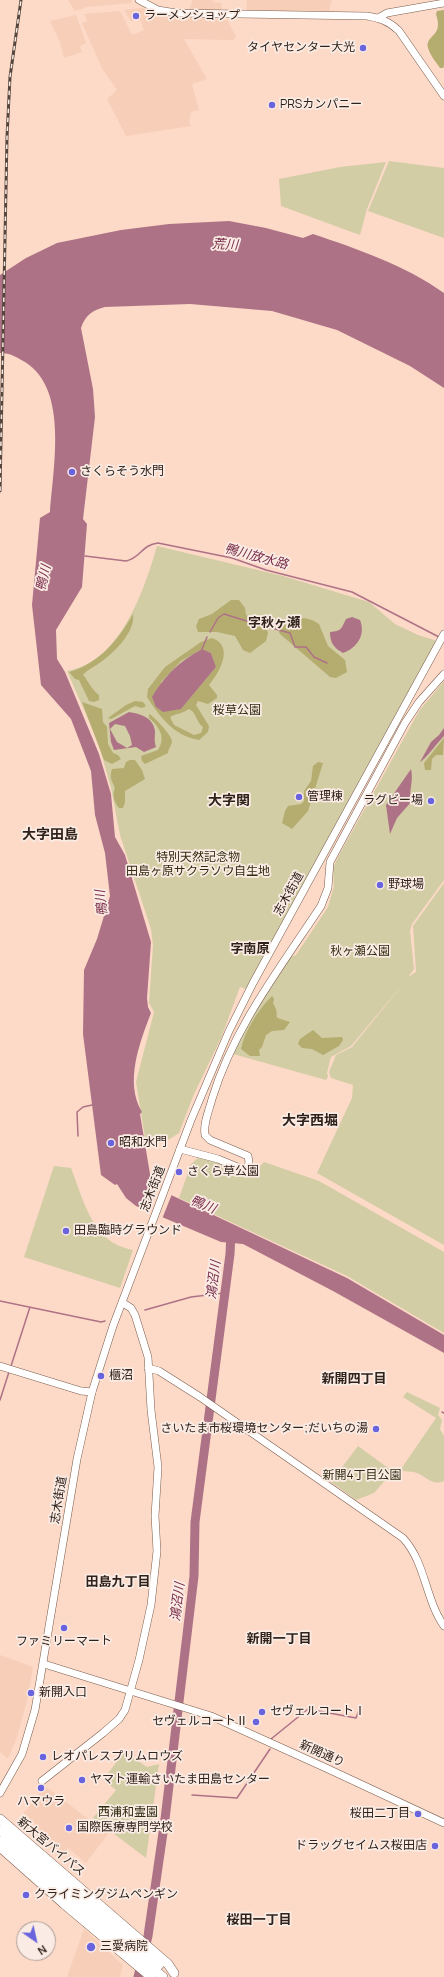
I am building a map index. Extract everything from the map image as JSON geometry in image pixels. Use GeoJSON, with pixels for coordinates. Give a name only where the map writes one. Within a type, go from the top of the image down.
{"type":"FeatureCollection","features":[{"type":"Feature","properties":{"kind":"highway","name":"新大宮バイパス"},"geometry":{"type":"LineString","coordinates":[[0,1826],[154,1955],[168,1964],[175,1976]]}},
{"type":"Feature","properties":{"kind":"highway"},"geometry":{"type":"LineString","coordinates":[[0,1826],[175,1976]]}},
{"type":"Feature","properties":{"kind":"highway"},"geometry":{"type":"LineString","coordinates":[[0,1839],[150,1974],[158,1977]]}},
{"type":"Feature","properties":{"kind":"highway"},"geometry":{"type":"LineString","coordinates":[[0,1839],[163,1977]]}},
{"type":"Feature","properties":{"kind":"highway"},"geometry":{"type":"LineString","coordinates":[[0,1847],[134,1960]]}},
{"type":"Feature","properties":{"kind":"street"},"geometry":{"type":"LineString","coordinates":[[139,0],[158,10],[176,13],[367,16],[378,18],[390,23],[399,31],[444,96]]}},
{"type":"Feature","properties":{"kind":"street"},"geometry":{"type":"LineString","coordinates":[[378,18],[387,13],[444,3]]}},
{"type":"Feature","properties":{"kind":"street","name":"志木街道"},"geometry":{"type":"LineString","coordinates":[[0,1793],[27,1740],[36,1710],[77,1459],[92,1392],[113,1326],[123,1303],[180,1149],[229,1031],[253,983],[444,634]]}},
{"type":"Feature","properties":{"kind":"street"},"geometry":{"type":"LineString","coordinates":[[180,1149],[218,1159],[247,1171],[249,1162],[248,1156],[210,1140],[205,1135],[205,1123],[220,1076],[247,1018],[321,906],[328,888],[330,862],[405,723],[419,702],[444,674]]}},
{"type":"Feature","properties":{"kind":"street"},"geometry":{"type":"LineString","coordinates":[[42,1780],[119,1718],[125,1710],[140,1660],[151,1605],[157,1551],[155,1516],[158,1467],[148,1357],[135,1315],[131,1308],[123,1303]]}},
{"type":"Feature","properties":{"kind":"street"},"geometry":{"type":"LineString","coordinates":[[0,1366],[81,1391],[92,1392]]}},
{"type":"Feature","properties":{"kind":"street"},"geometry":{"type":"LineString","coordinates":[[148,1368],[159,1371],[200,1397],[403,1538],[413,1550],[421,1565],[438,1616],[444,1626]]}},
{"type":"Feature","properties":{"kind":"street"},"geometry":{"type":"LineString","coordinates":[[44,1664],[130,1691]]}},
{"type":"Feature","properties":{"kind":"street","name":"新開通り"},"geometry":{"type":"LineString","coordinates":[[130,1691],[211,1716],[444,1823]]}},
{"type":"Feature","properties":{"kind":"shaded area"},"geometry":{"type":"Polygon","coordinates":[[[68,0],[132,1],[131,3],[87,7],[75,11],[68,0]]]}},
{"type":"Feature","properties":{"kind":"shaded area"},"geometry":{"type":"Polygon","coordinates":[[[193,0],[213,0],[212,2],[222,3],[221,10],[189,10],[193,0]]]}},
{"type":"Feature","properties":{"kind":"shaded area"},"geometry":{"type":"Polygon","coordinates":[[[247,0],[332,0],[329,11],[246,11],[247,0]]]}},
{"type":"Feature","properties":{"kind":"shaded area"},"geometry":{"type":"Polygon","coordinates":[[[143,8],[159,16],[227,20],[236,36],[233,40],[184,39],[207,79],[192,84],[199,110],[191,112],[189,122],[191,126],[126,136],[107,99],[117,90],[102,68],[82,23],[87,21],[84,14],[120,11],[132,35],[144,30],[140,19],[131,21],[124,10],[143,8]]]}},
{"type":"Feature","properties":{"kind":"shaded area"},"geometry":{"type":"Polygon","coordinates":[[[444,10],[444,66],[443,68],[440,68],[430,53],[428,44],[438,27],[437,11],[444,10]]]}},
{"type":"Feature","properties":{"kind":"shaded area"},"geometry":{"type":"Polygon","coordinates":[[[76,15],[86,43],[80,46],[82,52],[64,58],[60,42],[50,21],[76,15]]]}},
{"type":"Feature","properties":{"kind":"shaded area"},"geometry":{"type":"Polygon","coordinates":[[[231,600],[239,600],[245,608],[246,615],[265,625],[268,633],[266,641],[250,653],[243,650],[235,636],[217,632],[198,632],[196,626],[199,619],[212,614],[231,600]]]}},
{"type":"Feature","properties":{"kind":"shaded area"},"geometry":{"type":"Polygon","coordinates":[[[133,614],[131,628],[122,642],[110,655],[83,675],[99,695],[99,700],[94,702],[89,701],[79,680],[75,679],[69,672],[90,663],[99,657],[115,641],[133,614]]]}},
{"type":"Feature","properties":{"kind":"shaded area"},"geometry":{"type":"Polygon","coordinates":[[[304,618],[319,624],[328,646],[345,660],[347,672],[336,678],[330,677],[280,634],[277,628],[304,618]]]}},
{"type":"Feature","properties":{"kind":"shaded area"},"geometry":{"type":"Polygon","coordinates":[[[212,638],[219,642],[223,647],[224,653],[223,660],[217,674],[209,685],[217,695],[217,698],[208,704],[198,701],[196,705],[209,726],[208,732],[199,740],[190,738],[175,730],[157,712],[147,697],[148,689],[165,667],[201,642],[212,638]],[[202,649],[181,661],[161,682],[181,709],[216,667],[211,653],[202,649]],[[189,709],[170,717],[174,725],[194,735],[201,733],[203,727],[199,723],[194,713],[189,709]]]}},
{"type":"Feature","properties":{"kind":"shaded area"},"geometry":{"type":"Polygon","coordinates":[[[135,701],[143,702],[146,706],[142,708],[135,706],[111,719],[108,718],[126,705],[135,701]]]}},
{"type":"Feature","properties":{"kind":"shaded area"},"geometry":{"type":"Polygon","coordinates":[[[82,702],[102,709],[103,722],[107,727],[108,744],[113,753],[118,755],[121,759],[112,764],[104,760],[82,702]]]}},
{"type":"Feature","properties":{"kind":"shaded area"},"geometry":{"type":"Polygon","coordinates":[[[149,714],[162,726],[172,741],[168,753],[145,764],[142,761],[141,756],[158,750],[162,741],[161,733],[149,718],[149,714]]]}},
{"type":"Feature","properties":{"kind":"shaded area"},"geometry":{"type":"Polygon","coordinates":[[[444,738],[443,755],[436,755],[432,759],[431,770],[425,770],[424,763],[444,738]]]}},
{"type":"Feature","properties":{"kind":"shaded area"},"geometry":{"type":"Polygon","coordinates":[[[135,760],[142,770],[145,779],[125,791],[125,802],[123,808],[119,808],[114,798],[115,788],[111,779],[111,772],[112,769],[124,768],[126,762],[135,760]]]}},
{"type":"Feature","properties":{"kind":"shaded area"},"geometry":{"type":"Polygon","coordinates":[[[318,762],[323,763],[308,811],[292,829],[282,823],[285,811],[288,806],[301,804],[304,801],[304,791],[311,781],[313,766],[318,762]]]}},
{"type":"Feature","properties":{"kind":"shaded area"},"geometry":{"type":"Polygon","coordinates":[[[272,996],[274,999],[273,1003],[276,1008],[277,1017],[290,1022],[284,1030],[272,1031],[266,1035],[262,1047],[259,1050],[260,1056],[250,1056],[241,1049],[243,1042],[253,1021],[272,996]]]}},
{"type":"Feature","properties":{"kind":"shaded area"},"geometry":{"type":"Polygon","coordinates":[[[313,1030],[322,1038],[342,1037],[343,1040],[339,1046],[323,1055],[312,1049],[302,1048],[298,1044],[300,1039],[313,1030]]]}},
{"type":"Feature","properties":{"kind":"shaded area"},"geometry":{"type":"Polygon","coordinates":[[[0,1655],[33,1667],[28,1696],[17,1737],[8,1759],[0,1752],[0,1655]]]}},
{"type":"Feature","properties":{"kind":"shaded area","name":"国際医療専門学校"},"geometry":{"type":"Polygon","coordinates":[[[45,1786],[108,1834],[86,1863],[68,1848],[59,1855],[55,1854],[47,1844],[48,1842],[34,1822],[24,1813],[45,1786]]]}},
{"type":"Feature","properties":{"kind":"shaded area","name":"三愛病院"},"geometry":{"type":"Polygon","coordinates":[[[84,1929],[123,1965],[120,1977],[67,1977],[84,1929]]]}},
{"type":"Feature","properties":{"kind":"green space"},"geometry":{"type":"Polygon","coordinates":[[[389,161],[444,168],[444,238],[368,211],[389,161]]]}},
{"type":"Feature","properties":{"kind":"green space"},"geometry":{"type":"Polygon","coordinates":[[[386,162],[367,209],[360,235],[281,206],[279,179],[340,167],[386,162]]]}},
{"type":"Feature","properties":{"kind":"green space","name":"桜草公園"},"geometry":{"type":"Polygon","coordinates":[[[157,546],[283,576],[369,602],[395,624],[418,635],[437,641],[246,989],[240,987],[221,1038],[194,1094],[179,1133],[165,1142],[146,1144],[136,1082],[154,1012],[149,1003],[153,945],[151,929],[120,835],[111,788],[98,742],[67,671],[86,665],[102,654],[115,639],[127,622],[137,603],[152,564],[157,546]]]}},
{"type":"Feature","properties":{"kind":"green space","name":"秋ヶ瀬公園"},"geometry":{"type":"Polygon","coordinates":[[[444,681],[444,880],[412,924],[410,931],[414,969],[408,977],[416,972],[413,926],[444,883],[444,1245],[317,1173],[352,1098],[353,1085],[331,1078],[329,1072],[336,1055],[352,1047],[408,978],[351,1046],[331,1057],[327,1073],[328,1077],[326,1080],[233,1054],[252,1017],[291,957],[296,955],[328,907],[334,886],[333,868],[338,857],[419,711],[444,681]]]}},
{"type":"Feature","properties":{"kind":"green space"},"geometry":{"type":"Polygon","coordinates":[[[199,1157],[251,1175],[264,1162],[319,1181],[444,1252],[444,1333],[347,1276],[179,1198],[191,1164],[199,1157]]]}},
{"type":"Feature","properties":{"kind":"green space","name":"田島臨時グラウンド"},"geometry":{"type":"Polygon","coordinates":[[[54,1166],[71,1168],[86,1207],[99,1230],[108,1239],[119,1246],[133,1250],[120,1288],[24,1257],[54,1166]]]}},
{"type":"Feature","properties":{"kind":"green space"},"geometry":{"type":"Polygon","coordinates":[[[407,1392],[440,1408],[438,1415],[442,1420],[440,1429],[444,1436],[444,1481],[433,1482],[417,1473],[403,1471],[401,1469],[436,1418],[403,1397],[407,1392]]]}},
{"type":"Feature","properties":{"kind":"green space","name":"新開4丁目公園"},"geometry":{"type":"Polygon","coordinates":[[[358,1446],[395,1473],[389,1476],[374,1493],[356,1500],[331,1482],[358,1446]]]}},
{"type":"Feature","properties":{"kind":"green space","name":"西浦和霊園"},"geometry":{"type":"Polygon","coordinates":[[[124,1752],[147,1767],[159,1764],[146,1858],[93,1818],[116,1790],[103,1780],[124,1752]]]}},
{"type":"Feature","properties":{"kind":"water"},"geometry":{"type":"Polygon","coordinates":[[[229,221],[266,228],[303,238],[313,234],[364,252],[397,266],[444,293],[444,388],[410,366],[337,330],[272,311],[190,304],[105,307],[87,316],[81,328],[93,389],[95,417],[83,519],[87,524],[82,587],[56,630],[57,659],[65,672],[99,754],[111,794],[115,837],[125,855],[151,942],[147,998],[148,1007],[151,1013],[142,1036],[136,1062],[134,1088],[142,1112],[140,1114],[152,1186],[347,1278],[444,1335],[444,1353],[333,1291],[243,1244],[221,1242],[136,1206],[126,1198],[117,1184],[115,1185],[101,1175],[83,1034],[84,970],[97,939],[110,896],[105,853],[95,815],[91,771],[71,719],[41,685],[32,605],[40,518],[50,512],[55,453],[53,410],[48,391],[39,374],[19,358],[0,353],[0,275],[26,258],[57,243],[121,230],[169,224],[229,221]]]}},
{"type":"Feature","properties":{"kind":"water"},"geometry":{"type":"Polygon","coordinates":[[[352,617],[360,620],[362,626],[361,636],[352,648],[343,653],[333,645],[330,632],[339,630],[346,619],[352,617]]]}},
{"type":"Feature","properties":{"kind":"water"},"geometry":{"type":"Polygon","coordinates":[[[202,649],[211,653],[216,667],[181,709],[163,712],[156,707],[152,697],[162,682],[174,669],[202,649]]]}},
{"type":"Feature","properties":{"kind":"water"},"geometry":{"type":"Polygon","coordinates":[[[129,712],[149,719],[154,726],[156,747],[144,752],[136,747],[114,750],[111,742],[109,723],[129,712]],[[115,724],[110,729],[117,742],[127,748],[132,745],[130,736],[125,726],[115,724]]]}},
{"type":"Feature","properties":{"kind":"water"},"geometry":{"type":"Polygon","coordinates":[[[444,728],[444,736],[420,762],[431,742],[444,728]]]}},
{"type":"Feature","properties":{"kind":"water"},"geometry":{"type":"Polygon","coordinates":[[[411,769],[411,802],[397,818],[390,834],[386,805],[411,769]]]}},
{"type":"Feature","properties":{"kind":"pier"},"geometry":{"type":"Polygon","coordinates":[[[157,1187],[172,1194],[162,1219],[147,1213],[157,1187]]]}},
{"type":"Feature","properties":{"kind":"waterway","name":"鴨川放水路"},"geometry":{"type":"LineString","coordinates":[[85,556],[126,561],[135,557],[148,546],[158,543],[232,558],[266,570],[352,592],[439,637]]}},
{"type":"Feature","properties":{"kind":"waterway"},"geometry":{"type":"LineString","coordinates":[[210,632],[218,618],[224,614],[266,627]]}},
{"type":"Feature","properties":{"kind":"waterway"},"geometry":{"type":"LineString","coordinates":[[275,629],[290,633],[295,647],[306,647],[314,657],[327,663]]}},
{"type":"Feature","properties":{"kind":"waterway"},"geometry":{"type":"LineString","coordinates":[[202,649],[207,637]]}},
{"type":"Feature","properties":{"kind":"waterway"},"geometry":{"type":"LineString","coordinates":[[78,1136],[77,1112],[83,1107],[92,1105]]}},
{"type":"Feature","properties":{"kind":"waterway","name":"鴻沼川"},"geometry":{"type":"LineString","coordinates":[[138,1977],[148,1936],[165,1819],[194,1576],[195,1522],[230,1254],[231,1232]]}},
{"type":"Feature","properties":{"kind":"waterway"},"geometry":{"type":"LineString","coordinates":[[145,1310],[191,1297],[224,1293]]}},
{"type":"Feature","properties":{"kind":"waterway"},"geometry":{"type":"LineString","coordinates":[[0,1301],[101,1322],[105,1321]]}},
{"type":"Feature","properties":{"kind":"waterway"},"geometry":{"type":"LineString","coordinates":[[11,1366],[30,1307]]}},
{"type":"Feature","properties":{"kind":"waterway"},"geometry":{"type":"LineString","coordinates":[[0,1400],[9,1372]]}},
{"type":"Feature","properties":{"kind":"waterway"},"geometry":{"type":"LineString","coordinates":[[271,1739],[308,1709],[356,1718],[359,1710]]}},
{"type":"Feature","properties":{"kind":"waterway"},"geometry":{"type":"LineString","coordinates":[[192,1795],[237,1798],[270,1749]]}},
{"type":"Feature","properties":{"kind":"railway"},"geometry":{"type":"LineString","coordinates":[[0,491],[7,137],[10,77],[21,0]]}},
{"type":"Feature","properties":{"kind":"place","name":"ラーメンショップ"},"geometry":{"type":"Point","coordinates":[136,16]}},
{"type":"Feature","properties":{"kind":"place","name":"タイヤセンター大光"},"geometry":{"type":"Point","coordinates":[363,48]}},
{"type":"Feature","properties":{"kind":"place","name":"PRSカンパニー"},"geometry":{"type":"Point","coordinates":[272,105]}},
{"type":"Feature","properties":{"kind":"place","name":"さくらそう水門"},"geometry":{"type":"Point","coordinates":[72,472]}},
{"type":"Feature","properties":{"kind":"place","name":"管理棟"},"geometry":{"type":"Point","coordinates":[299,797]}},
{"type":"Feature","properties":{"kind":"place","name":"ラグビー場"},"geometry":{"type":"Point","coordinates":[431,801]}},
{"type":"Feature","properties":{"kind":"place","name":"野球場"},"geometry":{"type":"Point","coordinates":[380,885]}},
{"type":"Feature","properties":{"kind":"place","name":"昭和水門"},"geometry":{"type":"Point","coordinates":[111,1143]}},
{"type":"Feature","properties":{"kind":"place","name":"さくら草公園"},"geometry":{"type":"Point","coordinates":[179,1172]}},
{"type":"Feature","properties":{"kind":"place","name":"田島臨時グラウンド"},"geometry":{"type":"Point","coordinates":[66,1231]}},
{"type":"Feature","properties":{"kind":"place","name":"櫃沼"},"geometry":{"type":"Point","coordinates":[101,1376]}},
{"type":"Feature","properties":{"kind":"place","name":"さいたま市桜環境センター;だいちの湯"},"geometry":{"type":"Point","coordinates":[376,1429]}},
{"type":"Feature","properties":{"kind":"place","name":"ファミリーマート"},"geometry":{"type":"Point","coordinates":[64,1628]}},
{"type":"Feature","properties":{"kind":"place","name":"新開入口"},"geometry":{"type":"Point","coordinates":[31,1693]}},
{"type":"Feature","properties":{"kind":"place","name":"セヴェルコートⅠ"},"geometry":{"type":"Point","coordinates":[262,1712]}},
{"type":"Feature","properties":{"kind":"place","name":"セヴェルコートⅡ"},"geometry":{"type":"Point","coordinates":[256,1722]}},
{"type":"Feature","properties":{"kind":"place","name":"レオパレスプリムロウズ"},"geometry":{"type":"Point","coordinates":[43,1757]}},
{"type":"Feature","properties":{"kind":"place","name":"ヤマト運輸さいたま田島センター"},"geometry":{"type":"Point","coordinates":[82,1780]}},
{"type":"Feature","properties":{"kind":"place","name":"ハマウラ"},"geometry":{"type":"Point","coordinates":[41,1788]}},
{"type":"Feature","properties":{"kind":"place","name":"桜田二丁目"},"geometry":{"type":"Point","coordinates":[418,1814]}},
{"type":"Feature","properties":{"kind":"place","name":"国際医療専門学校"},"geometry":{"type":"Point","coordinates":[69,1828]}},
{"type":"Feature","properties":{"kind":"place","name":"ドラッグセイムス桜田店"},"geometry":{"type":"Point","coordinates":[435,1846]}},
{"type":"Feature","properties":{"kind":"place","name":"クライミングジムペンギン"},"geometry":{"type":"Point","coordinates":[26,1895]}},
{"type":"Feature","properties":{"kind":"place","name":"三愛病院"},"geometry":{"type":"Point","coordinates":[91,1947]}},
{"type":"Feature","properties":{"kind":"district","name":"字秋ヶ瀬"},"geometry":{"type":"Point","coordinates":[274,623]}},
{"type":"Feature","properties":{"kind":"district","name":"大字関"},"geometry":{"type":"Point","coordinates":[229,801]}},
{"type":"Feature","properties":{"kind":"district","name":"大字田島"},"geometry":{"type":"Point","coordinates":[50,835]}},
{"type":"Feature","properties":{"kind":"district","name":"字南原"},"geometry":{"type":"Point","coordinates":[250,949]}},
{"type":"Feature","properties":{"kind":"district","name":"大字西堀"},"geometry":{"type":"Point","coordinates":[310,1121]}},
{"type":"Feature","properties":{"kind":"district","name":"新開四丁目"},"geometry":{"type":"Point","coordinates":[354,1379]}},
{"type":"Feature","properties":{"kind":"district","name":"田島九丁目"},"geometry":{"type":"Point","coordinates":[118,1582]}},
{"type":"Feature","properties":{"kind":"district","name":"新開一丁目"},"geometry":{"type":"Point","coordinates":[279,1639]}},
{"type":"Feature","properties":{"kind":"district","name":"桜田一丁目"},"geometry":{"type":"Point","coordinates":[259,1920]}},
{"type":"Feature","properties":{"kind":"water label","name":"荒川"},"geometry":{"type":"Point","coordinates":[225,245]}},
{"type":"Feature","properties":{"kind":"water label","name":"鴨川"},"geometry":{"type":"Point","coordinates":[44,578]}},
{"type":"Feature","properties":{"kind":"water label","name":"鴨川"},"geometry":{"type":"Point","coordinates":[102,903]}},
{"type":"Feature","properties":{"kind":"water label","name":"鴨川"},"geometry":{"type":"Point","coordinates":[203,1205]}},
{"type":"Feature","properties":{"kind":"park label","name":"特別天然記念物 田島ヶ原サクラソウ自生地"},"geometry":{"type":"Point","coordinates":[198,865]}}]}
